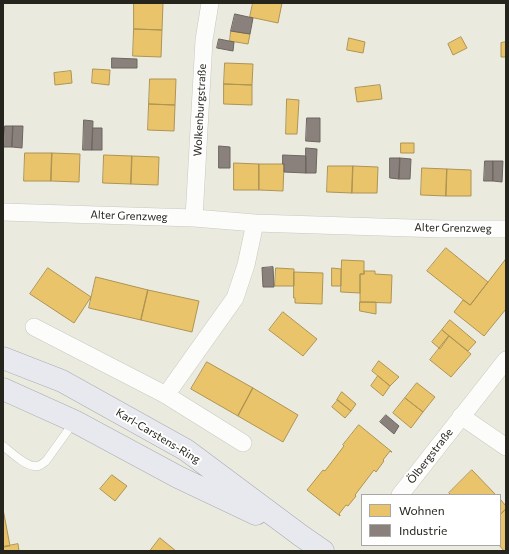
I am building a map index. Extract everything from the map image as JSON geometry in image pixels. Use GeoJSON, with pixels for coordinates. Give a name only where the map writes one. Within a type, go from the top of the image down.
{"type":"FeatureCollection","features":[{"type":"Feature","properties":{"kind":"main road","name":"Karl-Carstens-Ring"},"geometry":{"type":"LineString","coordinates":[[3,358],[62,381],[186,450],[323,551]]}},
{"type":"Feature","properties":{"kind":"main road","name":"Karl-Carstens-Ring"},"geometry":{"type":"LineString","coordinates":[[3,389],[74,421],[178,478],[300,535]]}},
{"type":"Feature","properties":{"kind":"street","name":"Wolkenburgstraße"},"geometry":{"type":"LineString","coordinates":[[194,218],[204,40],[210,3]]}},
{"type":"Feature","properties":{"kind":"street","name":"Alter Grenzweg"},"geometry":{"type":"LineString","coordinates":[[3,212],[194,218],[255,223],[442,229],[506,229]]}},
{"type":"Feature","properties":{"kind":"street"},"geometry":{"type":"LineString","coordinates":[[166,395],[234,298],[246,265],[255,223]]}},
{"type":"Feature","properties":{"kind":"street"},"geometry":{"type":"LineString","coordinates":[[34,327],[166,395],[243,443]]}},
{"type":"Feature","properties":{"kind":"street","name":"Ölbergstraße"},"geometry":{"type":"LineString","coordinates":[[401,494],[506,360]]}},
{"type":"Feature","properties":{"kind":"street"},"geometry":{"type":"LineString","coordinates":[[461,416],[506,447]]}},
{"type":"Feature","properties":{"kind":"lane"},"geometry":{"type":"LineString","coordinates":[[3,446],[25,462],[34,466],[40,466],[46,461],[65,436],[74,421]]}},
{"type":"Feature","properties":{"kind":"building: Wohnen"},"geometry":{"type":"Polygon","coordinates":[[[134,3],[163,3],[162,30],[134,29],[134,3]]]}},
{"type":"Feature","properties":{"kind":"building: Wohnen"},"geometry":{"type":"Polygon","coordinates":[[[253,3],[282,3],[278,23],[250,17],[253,3]]]}},
{"type":"Feature","properties":{"kind":"building: Wohnen"},"geometry":{"type":"Polygon","coordinates":[[[134,29],[162,30],[161,57],[133,56],[134,29]]]}},
{"type":"Feature","properties":{"kind":"building: Wohnen"},"geometry":{"type":"Polygon","coordinates":[[[231,31],[250,34],[248,44],[230,41],[231,31]]]}},
{"type":"Feature","properties":{"kind":"building: Wohnen"},"geometry":{"type":"Polygon","coordinates":[[[461,37],[467,48],[453,55],[448,44],[461,37]]]}},
{"type":"Feature","properties":{"kind":"building: Wohnen"},"geometry":{"type":"Polygon","coordinates":[[[349,38],[365,42],[363,53],[347,50],[349,38]]]}},
{"type":"Feature","properties":{"kind":"building: Wohnen"},"geometry":{"type":"Polygon","coordinates":[[[506,42],[506,57],[501,57],[501,43],[506,42]]]}},
{"type":"Feature","properties":{"kind":"building: Wohnen"},"geometry":{"type":"Polygon","coordinates":[[[225,63],[253,64],[252,85],[224,84],[225,63]]]}},
{"type":"Feature","properties":{"kind":"building: Wohnen"},"geometry":{"type":"Polygon","coordinates":[[[93,69],[110,70],[109,85],[92,83],[93,69]]]}},
{"type":"Feature","properties":{"kind":"building: Wohnen"},"geometry":{"type":"Polygon","coordinates":[[[71,71],[72,83],[55,85],[54,73],[71,71]]]}},
{"type":"Feature","properties":{"kind":"building: Wohnen"},"geometry":{"type":"Polygon","coordinates":[[[150,79],[176,79],[175,105],[149,104],[150,79]]]}},
{"type":"Feature","properties":{"kind":"building: Wohnen"},"geometry":{"type":"Polygon","coordinates":[[[224,84],[252,85],[252,105],[224,104],[224,84]]]}},
{"type":"Feature","properties":{"kind":"building: Wohnen"},"geometry":{"type":"Polygon","coordinates":[[[380,85],[382,99],[357,102],[355,88],[380,85]]]}},
{"type":"Feature","properties":{"kind":"building: Wohnen"},"geometry":{"type":"Polygon","coordinates":[[[287,99],[299,100],[297,134],[286,134],[287,99]]]}},
{"type":"Feature","properties":{"kind":"building: Wohnen"},"geometry":{"type":"Polygon","coordinates":[[[149,104],[175,105],[174,131],[148,130],[149,104]]]}},
{"type":"Feature","properties":{"kind":"building: Wohnen"},"geometry":{"type":"Polygon","coordinates":[[[401,143],[414,143],[414,153],[401,153],[401,143]]]}},
{"type":"Feature","properties":{"kind":"building: Wohnen"},"geometry":{"type":"Polygon","coordinates":[[[25,153],[52,153],[51,181],[24,181],[25,153]]]}},
{"type":"Feature","properties":{"kind":"building: Wohnen"},"geometry":{"type":"Polygon","coordinates":[[[52,153],[80,154],[79,182],[51,181],[52,153]]]}},
{"type":"Feature","properties":{"kind":"building: Wohnen"},"geometry":{"type":"Polygon","coordinates":[[[104,155],[132,156],[131,184],[103,183],[104,155]]]}},
{"type":"Feature","properties":{"kind":"building: Wohnen"},"geometry":{"type":"Polygon","coordinates":[[[132,156],[159,157],[158,185],[131,184],[132,156]]]}},
{"type":"Feature","properties":{"kind":"building: Wohnen"},"geometry":{"type":"Polygon","coordinates":[[[234,163],[259,164],[259,190],[234,190],[234,163]]]}},
{"type":"Feature","properties":{"kind":"building: Wohnen"},"geometry":{"type":"Polygon","coordinates":[[[259,164],[284,164],[283,191],[259,190],[259,164]]]}},
{"type":"Feature","properties":{"kind":"building: Wohnen"},"geometry":{"type":"Polygon","coordinates":[[[328,166],[353,166],[352,193],[327,192],[328,166]]]}},
{"type":"Feature","properties":{"kind":"building: Wohnen"},"geometry":{"type":"Polygon","coordinates":[[[353,166],[378,167],[377,193],[352,193],[353,166]]]}},
{"type":"Feature","properties":{"kind":"building: Wohnen"},"geometry":{"type":"Polygon","coordinates":[[[422,168],[447,169],[446,196],[421,195],[422,168]]]}},
{"type":"Feature","properties":{"kind":"building: Wohnen"},"geometry":{"type":"Polygon","coordinates":[[[447,169],[471,170],[471,196],[446,196],[447,169]]]}},
{"type":"Feature","properties":{"kind":"building: Wohnen"},"geometry":{"type":"Polygon","coordinates":[[[446,248],[488,282],[470,305],[427,271],[446,248]]]}},
{"type":"Feature","properties":{"kind":"building: Wohnen"},"geometry":{"type":"Polygon","coordinates":[[[506,259],[506,309],[484,336],[454,312],[463,300],[470,305],[506,259]]]}},
{"type":"Feature","properties":{"kind":"building: Wohnen"},"geometry":{"type":"Polygon","coordinates":[[[342,260],[364,261],[364,274],[360,274],[360,293],[341,292],[342,260]]]}},
{"type":"Feature","properties":{"kind":"building: Wohnen"},"geometry":{"type":"Polygon","coordinates":[[[48,268],[91,297],[74,323],[30,294],[48,268]]]}},
{"type":"Feature","properties":{"kind":"building: Wohnen"},"geometry":{"type":"Polygon","coordinates":[[[276,268],[294,269],[294,286],[275,286],[276,268]]]}},
{"type":"Feature","properties":{"kind":"building: Wohnen"},"geometry":{"type":"Polygon","coordinates":[[[332,268],[341,269],[341,286],[332,286],[332,268]]]}},
{"type":"Feature","properties":{"kind":"building: Wohnen"},"geometry":{"type":"Polygon","coordinates":[[[364,271],[375,271],[375,274],[392,275],[391,303],[360,302],[360,274],[364,274],[364,271]]]}},
{"type":"Feature","properties":{"kind":"building: Wohnen"},"geometry":{"type":"Polygon","coordinates":[[[294,272],[323,273],[322,304],[295,303],[294,272]]]}},
{"type":"Feature","properties":{"kind":"building: Wohnen"},"geometry":{"type":"Polygon","coordinates":[[[96,277],[148,290],[141,320],[89,308],[96,277]]]}},
{"type":"Feature","properties":{"kind":"building: Wohnen"},"geometry":{"type":"Polygon","coordinates":[[[148,290],[199,301],[192,332],[141,320],[148,290]]]}},
{"type":"Feature","properties":{"kind":"building: Wohnen"},"geometry":{"type":"Polygon","coordinates":[[[360,302],[376,302],[376,314],[360,311],[360,302]]]}},
{"type":"Feature","properties":{"kind":"building: Wohnen"},"geometry":{"type":"Polygon","coordinates":[[[283,312],[317,339],[303,356],[269,330],[283,312]]]}},
{"type":"Feature","properties":{"kind":"building: Wohnen"},"geometry":{"type":"Polygon","coordinates":[[[450,320],[476,342],[468,351],[442,330],[450,320]]]}},
{"type":"Feature","properties":{"kind":"building: Wohnen"},"geometry":{"type":"Polygon","coordinates":[[[442,330],[449,336],[440,349],[432,342],[442,330]]]}},
{"type":"Feature","properties":{"kind":"building: Wohnen"},"geometry":{"type":"Polygon","coordinates":[[[449,336],[471,354],[451,377],[430,360],[449,336]]]}},
{"type":"Feature","properties":{"kind":"building: Wohnen"},"geometry":{"type":"Polygon","coordinates":[[[379,361],[399,377],[390,386],[372,371],[379,361]]]}},
{"type":"Feature","properties":{"kind":"building: Wohnen"},"geometry":{"type":"Polygon","coordinates":[[[207,362],[253,388],[238,416],[191,389],[207,362]]]}},
{"type":"Feature","properties":{"kind":"building: Wohnen"},"geometry":{"type":"Polygon","coordinates":[[[378,376],[390,386],[383,396],[371,386],[378,376]]]}},
{"type":"Feature","properties":{"kind":"building: Wohnen"},"geometry":{"type":"Polygon","coordinates":[[[417,383],[435,397],[423,412],[405,398],[417,383]]]}},
{"type":"Feature","properties":{"kind":"building: Wohnen"},"geometry":{"type":"Polygon","coordinates":[[[253,388],[298,415],[283,442],[238,416],[253,388]]]}},
{"type":"Feature","properties":{"kind":"building: Wohnen"},"geometry":{"type":"Polygon","coordinates":[[[342,392],[356,404],[351,411],[337,400],[342,392]]]}},
{"type":"Feature","properties":{"kind":"building: Wohnen"},"geometry":{"type":"Polygon","coordinates":[[[405,398],[423,412],[411,428],[393,413],[405,398]]]}},
{"type":"Feature","properties":{"kind":"building: Wohnen"},"geometry":{"type":"Polygon","coordinates":[[[338,400],[351,411],[345,418],[332,407],[338,400]]]}},
{"type":"Feature","properties":{"kind":"building: Wohnen"},"geometry":{"type":"Polygon","coordinates":[[[359,425],[392,452],[390,451],[376,472],[374,470],[355,495],[356,496],[339,514],[340,516],[307,490],[323,470],[325,471],[359,425]]]}},
{"type":"Feature","properties":{"kind":"building: Wohnen"},"geometry":{"type":"Polygon","coordinates":[[[472,470],[495,494],[450,494],[449,493],[472,470]]]}},
{"type":"Feature","properties":{"kind":"building: Wohnen"},"geometry":{"type":"Polygon","coordinates":[[[112,475],[127,486],[115,501],[100,489],[112,475]]]}},
{"type":"Feature","properties":{"kind":"building: Wohnen"},"geometry":{"type":"Polygon","coordinates":[[[501,500],[506,506],[506,509],[501,514],[501,500]]]}},
{"type":"Feature","properties":{"kind":"building: Wohnen"},"geometry":{"type":"Polygon","coordinates":[[[3,509],[10,546],[3,547],[3,509]]]}},
{"type":"Feature","properties":{"kind":"building: Wohnen"},"geometry":{"type":"Polygon","coordinates":[[[506,509],[506,551],[504,551],[500,546],[501,514],[506,509]]]}},
{"type":"Feature","properties":{"kind":"building: Wohnen"},"geometry":{"type":"Polygon","coordinates":[[[160,538],[176,551],[150,551],[160,538]]]}},
{"type":"Feature","properties":{"kind":"building: Wohnen"},"geometry":{"type":"Polygon","coordinates":[[[18,544],[19,551],[3,551],[3,547],[18,544]]]}},
{"type":"Feature","properties":{"kind":"building: Industrie"},"geometry":{"type":"Polygon","coordinates":[[[235,14],[253,18],[250,34],[231,31],[235,14]]]}},
{"type":"Feature","properties":{"kind":"building: Industrie"},"geometry":{"type":"Polygon","coordinates":[[[219,39],[234,42],[233,51],[217,48],[219,39]]]}},
{"type":"Feature","properties":{"kind":"building: Industrie"},"geometry":{"type":"Polygon","coordinates":[[[112,58],[137,59],[137,68],[112,68],[112,58]]]}},
{"type":"Feature","properties":{"kind":"building: Industrie"},"geometry":{"type":"Polygon","coordinates":[[[307,118],[320,118],[320,142],[306,141],[307,118]]]}},
{"type":"Feature","properties":{"kind":"building: Industrie"},"geometry":{"type":"Polygon","coordinates":[[[84,120],[93,121],[92,150],[83,150],[84,120]]]}},
{"type":"Feature","properties":{"kind":"building: Industrie"},"geometry":{"type":"Polygon","coordinates":[[[5,126],[13,126],[12,147],[4,147],[5,126]]]}},
{"type":"Feature","properties":{"kind":"building: Industrie"},"geometry":{"type":"Polygon","coordinates":[[[13,126],[23,126],[22,148],[12,147],[13,126]]]}},
{"type":"Feature","properties":{"kind":"building: Industrie"},"geometry":{"type":"Polygon","coordinates":[[[93,128],[102,128],[102,150],[92,150],[93,128]]]}},
{"type":"Feature","properties":{"kind":"building: Industrie"},"geometry":{"type":"Polygon","coordinates":[[[219,146],[230,147],[230,168],[219,168],[219,146]]]}},
{"type":"Feature","properties":{"kind":"building: Industrie"},"geometry":{"type":"Polygon","coordinates":[[[306,148],[317,149],[316,173],[306,173],[306,148]]]}},
{"type":"Feature","properties":{"kind":"building: Industrie"},"geometry":{"type":"Polygon","coordinates":[[[283,155],[306,156],[306,173],[284,172],[283,155]]]}},
{"type":"Feature","properties":{"kind":"building: Industrie"},"geometry":{"type":"Polygon","coordinates":[[[390,158],[400,158],[399,179],[390,178],[390,158]]]}},
{"type":"Feature","properties":{"kind":"building: Industrie"},"geometry":{"type":"Polygon","coordinates":[[[400,158],[411,159],[410,179],[399,179],[400,158]]]}},
{"type":"Feature","properties":{"kind":"building: Industrie"},"geometry":{"type":"Polygon","coordinates":[[[485,161],[493,161],[493,181],[484,181],[485,161]]]}},
{"type":"Feature","properties":{"kind":"building: Industrie"},"geometry":{"type":"Polygon","coordinates":[[[493,161],[503,161],[502,182],[493,181],[493,161]]]}},
{"type":"Feature","properties":{"kind":"building: Industrie"},"geometry":{"type":"Polygon","coordinates":[[[273,267],[274,287],[263,287],[262,268],[273,267]]]}},
{"type":"Feature","properties":{"kind":"building: Industrie"},"geometry":{"type":"Polygon","coordinates":[[[386,415],[399,426],[394,434],[380,422],[386,415]]]}}]}
